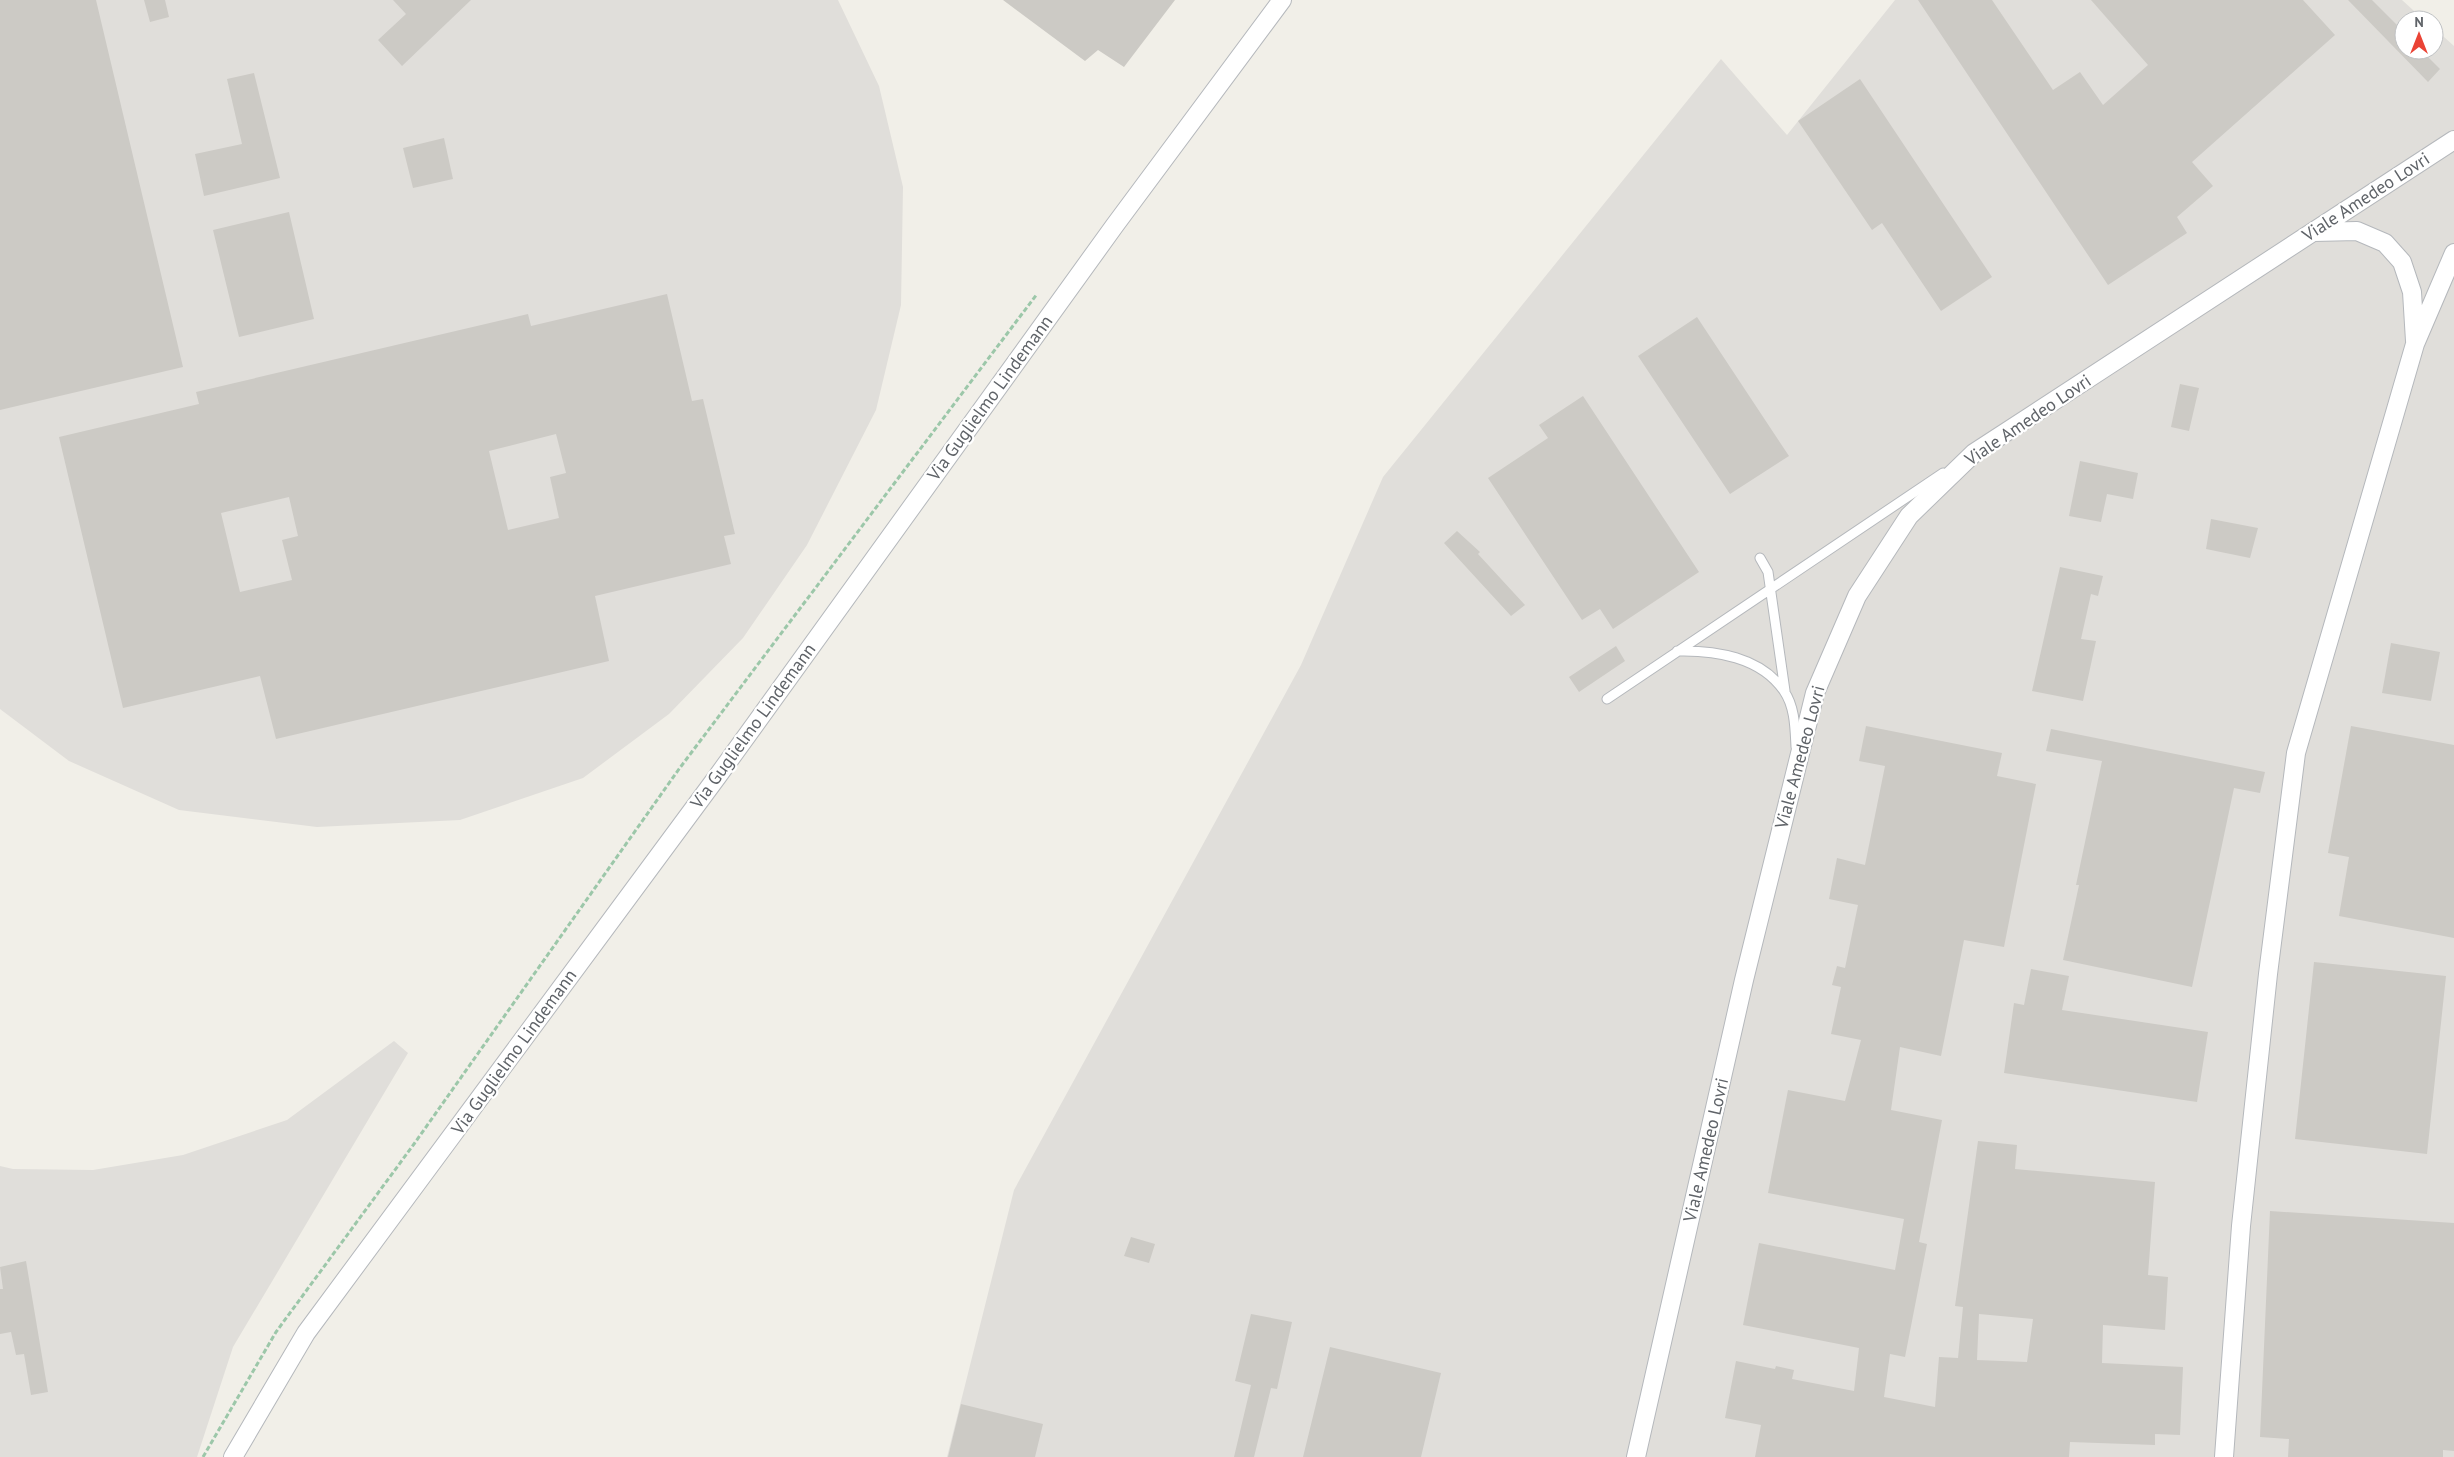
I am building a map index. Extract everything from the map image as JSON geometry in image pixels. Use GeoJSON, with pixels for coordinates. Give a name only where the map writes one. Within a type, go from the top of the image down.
{"type":"FeatureCollection","features":[{"type":"Feature","properties":{"kind":"street","name":"Via Guglielmo Lindemann"},"geometry":{"type":"LineString","coordinates":[[233,1457],[306,1333],[699,801],[1103,241],[1282,0]]}},
{"type":"Feature","properties":{"kind":"street","name":"Viale Amedeo Lovri"},"geometry":{"type":"LineString","coordinates":[[1636,1457],[1742,990],[1797,759],[1815,693],[1857,596],[1909,516],[1974,453],[2454,140]]}},
{"type":"Feature","properties":{"kind":"street"},"geometry":{"type":"LineString","coordinates":[[2314,232],[2358,231],[2385,243],[2402,262],[2412,292],[2415,344]]}},
{"type":"Feature","properties":{"kind":"street"},"geometry":{"type":"LineString","coordinates":[[2224,1457],[2242,1216],[2268,974],[2296,753],[2415,344],[2454,253]]}},
{"type":"Feature","properties":{"kind":"lane"},"geometry":{"type":"LineString","coordinates":[[1607,699],[1974,453]]}},
{"type":"Feature","properties":{"kind":"lane"},"geometry":{"type":"LineString","coordinates":[[1760,558],[1768,572],[1785,692],[1794,716],[1797,759]]}},
{"type":"Feature","properties":{"kind":"lane"},"geometry":{"type":"LineString","coordinates":[[1677,651],[1701,650],[1727,655],[1752,664],[1764,672],[1785,692]]}},
{"type":"Feature","properties":{"kind":"path","name":"Via Guglielmo Lindemann"},"geometry":{"type":"LineString","coordinates":[[203,1457],[276,1332],[414,1144],[679,769],[1042,289]]}},
{"type":"Feature","properties":{"kind":"shaded area"},"geometry":{"type":"Polygon","coordinates":[[[0,0],[838,0],[879,86],[903,187],[901,305],[876,410],[807,545],[743,638],[669,714],[583,778],[460,820],[317,827],[179,810],[69,761],[0,709],[0,0]]]}},
{"type":"Feature","properties":{"kind":"shaded area"},"geometry":{"type":"Polygon","coordinates":[[[1895,0],[2402,0],[2413,10],[2394,10],[2394,60],[2444,60],[2444,37],[2454,46],[2454,1457],[947,1457],[1014,1190],[1301,665],[1383,477],[1721,59],[1787,135],[1895,0]]]}},
{"type":"Feature","properties":{"kind":"shaded area"},"geometry":{"type":"Polygon","coordinates":[[[394,1041],[408,1053],[233,1347],[197,1457],[0,1457],[0,1166],[13,1169],[93,1170],[183,1155],[287,1120],[394,1041]]]}},
{"type":"Feature","properties":{"kind":"building"},"geometry":{"type":"Polygon","coordinates":[[[0,0],[96,0],[183,367],[0,410],[0,0]]]}},
{"type":"Feature","properties":{"kind":"building"},"geometry":{"type":"Polygon","coordinates":[[[144,0],[165,0],[169,17],[150,22],[144,0]]]}},
{"type":"Feature","properties":{"kind":"building"},"geometry":{"type":"Polygon","coordinates":[[[393,0],[471,0],[402,66],[378,40],[406,14],[393,0]]]}},
{"type":"Feature","properties":{"kind":"building"},"geometry":{"type":"Polygon","coordinates":[[[1003,0],[1175,0],[1124,67],[1098,50],[1085,61],[1003,0]]]}},
{"type":"Feature","properties":{"kind":"building"},"geometry":{"type":"Polygon","coordinates":[[[1918,0],[1992,0],[2053,90],[2080,72],[2103,105],[2148,65],[2091,0],[2303,0],[2335,35],[2192,162],[2213,186],[2177,217],[2187,233],[2108,285],[1918,0]]]}},
{"type":"Feature","properties":{"kind":"building"},"geometry":{"type":"Polygon","coordinates":[[[2348,0],[2372,0],[2394,22],[2394,47],[2348,0]]]}},
{"type":"Feature","properties":{"kind":"building"},"geometry":{"type":"Polygon","coordinates":[[[2407,60],[2431,60],[2440,69],[2428,82],[2407,60]]]}},
{"type":"Feature","properties":{"kind":"building"},"geometry":{"type":"Polygon","coordinates":[[[254,73],[280,178],[204,196],[195,154],[242,144],[227,79],[254,73]]]}},
{"type":"Feature","properties":{"kind":"building"},"geometry":{"type":"Polygon","coordinates":[[[1860,79],[1992,277],[1941,311],[1882,223],[1872,230],[1798,121],[1860,79]]]}},
{"type":"Feature","properties":{"kind":"building"},"geometry":{"type":"Polygon","coordinates":[[[444,138],[453,179],[413,188],[403,148],[444,138]]]}},
{"type":"Feature","properties":{"kind":"building"},"geometry":{"type":"Polygon","coordinates":[[[289,212],[314,319],[239,337],[213,230],[289,212]]]}},
{"type":"Feature","properties":{"kind":"building"},"geometry":{"type":"Polygon","coordinates":[[[667,294],[692,401],[703,399],[735,534],[724,536],[731,564],[595,596],[609,661],[276,739],[260,676],[123,708],[59,437],[199,404],[196,392],[528,314],[531,326],[667,294]],[[556,434],[489,451],[508,530],[559,518],[550,477],[566,473],[556,434]],[[289,497],[221,513],[240,592],[292,580],[282,540],[298,536],[289,497]]]}},
{"type":"Feature","properties":{"kind":"building"},"geometry":{"type":"Polygon","coordinates":[[[1697,317],[1789,456],[1730,494],[1638,356],[1697,317]]]}},
{"type":"Feature","properties":{"kind":"building"},"geometry":{"type":"Polygon","coordinates":[[[2180,384],[2199,388],[2189,431],[2171,427],[2180,384]]]}},
{"type":"Feature","properties":{"kind":"building"},"geometry":{"type":"Polygon","coordinates":[[[1583,396],[1699,572],[1613,629],[1600,609],[1582,620],[1488,478],[1548,438],[1539,425],[1583,396]]]}},
{"type":"Feature","properties":{"kind":"building"},"geometry":{"type":"Polygon","coordinates":[[[2080,461],[2138,473],[2133,499],[2107,494],[2101,522],[2069,516],[2080,461]]]}},
{"type":"Feature","properties":{"kind":"building"},"geometry":{"type":"Polygon","coordinates":[[[2211,519],[2258,528],[2250,558],[2206,549],[2211,519]]]}},
{"type":"Feature","properties":{"kind":"building"},"geometry":{"type":"Polygon","coordinates":[[[1457,531],[1480,552],[1478,554],[1525,605],[1511,616],[1444,543],[1457,531]]]}},
{"type":"Feature","properties":{"kind":"building"},"geometry":{"type":"Polygon","coordinates":[[[2060,567],[2103,576],[2098,596],[2091,594],[2081,639],[2096,641],[2083,701],[2032,691],[2060,567]]]}},
{"type":"Feature","properties":{"kind":"building"},"geometry":{"type":"Polygon","coordinates":[[[2391,643],[2440,652],[2431,701],[2382,693],[2391,643]]]}},
{"type":"Feature","properties":{"kind":"building"},"geometry":{"type":"Polygon","coordinates":[[[1616,646],[1625,661],[1579,692],[1569,677],[1616,646]]]}},
{"type":"Feature","properties":{"kind":"building"},"geometry":{"type":"Polygon","coordinates":[[[1866,726],[2002,753],[1997,776],[2036,784],[2004,947],[1964,940],[1941,1056],[1900,1047],[1891,1110],[1942,1120],[1919,1242],[1927,1244],[1905,1357],[1890,1354],[1884,1397],[1935,1407],[1939,1357],[1958,1358],[1963,1307],[1955,1306],[1978,1141],[2017,1145],[2015,1169],[2155,1182],[2148,1275],[2168,1277],[2165,1330],[2103,1325],[2102,1363],[2183,1367],[2180,1435],[2155,1434],[2155,1445],[2070,1442],[2069,1457],[1755,1457],[1761,1425],[1725,1418],[1736,1361],[1775,1369],[1776,1366],[1794,1370],[1792,1379],[1854,1391],[1859,1348],[1743,1325],[1759,1243],[1895,1270],[1904,1219],[1768,1193],[1788,1090],[1845,1101],[1861,1040],[1831,1034],[1841,987],[1832,985],[1837,966],[1845,968],[1858,905],[1829,899],[1837,858],[1865,865],[1885,766],[1859,761],[1866,726]],[[1979,1314],[1977,1360],[2027,1362],[2033,1319],[1979,1314]]]}},
{"type":"Feature","properties":{"kind":"building"},"geometry":{"type":"Polygon","coordinates":[[[2351,726],[2454,745],[2454,938],[2339,916],[2349,857],[2328,853],[2351,726]]]}},
{"type":"Feature","properties":{"kind":"building"},"geometry":{"type":"Polygon","coordinates":[[[2051,729],[2265,772],[2260,793],[2234,788],[2192,987],[2063,960],[2079,885],[2076,885],[2102,761],[2046,751],[2051,729]]]}},
{"type":"Feature","properties":{"kind":"building"},"geometry":{"type":"Polygon","coordinates":[[[2314,962],[2446,976],[2427,1154],[2295,1139],[2314,962]]]}},
{"type":"Feature","properties":{"kind":"building"},"geometry":{"type":"Polygon","coordinates":[[[2031,969],[2069,976],[2062,1010],[2208,1032],[2197,1102],[2004,1073],[2014,1003],[2024,1005],[2031,969]]]}},
{"type":"Feature","properties":{"kind":"building"},"geometry":{"type":"Polygon","coordinates":[[[2270,1211],[2454,1223],[2454,1451],[2443,1450],[2443,1457],[2288,1457],[2289,1439],[2260,1437],[2270,1211]]]}},
{"type":"Feature","properties":{"kind":"building"},"geometry":{"type":"Polygon","coordinates":[[[1131,1237],[1155,1244],[1149,1263],[1124,1256],[1131,1237]]]}},
{"type":"Feature","properties":{"kind":"building"},"geometry":{"type":"Polygon","coordinates":[[[26,1261],[48,1392],[31,1395],[24,1354],[16,1355],[11,1332],[0,1334],[0,1289],[3,1289],[0,1267],[26,1261]]]}},
{"type":"Feature","properties":{"kind":"building"},"geometry":{"type":"Polygon","coordinates":[[[1251,1314],[1292,1322],[1277,1389],[1271,1388],[1254,1457],[1234,1457],[1251,1385],[1235,1381],[1251,1314]]]}},
{"type":"Feature","properties":{"kind":"building"},"geometry":{"type":"Polygon","coordinates":[[[1330,1347],[1441,1373],[1421,1457],[1303,1457],[1330,1347]]]}},
{"type":"Feature","properties":{"kind":"building"},"geometry":{"type":"Polygon","coordinates":[[[961,1404],[1043,1424],[1035,1457],[948,1457],[961,1404]]]}}]}
